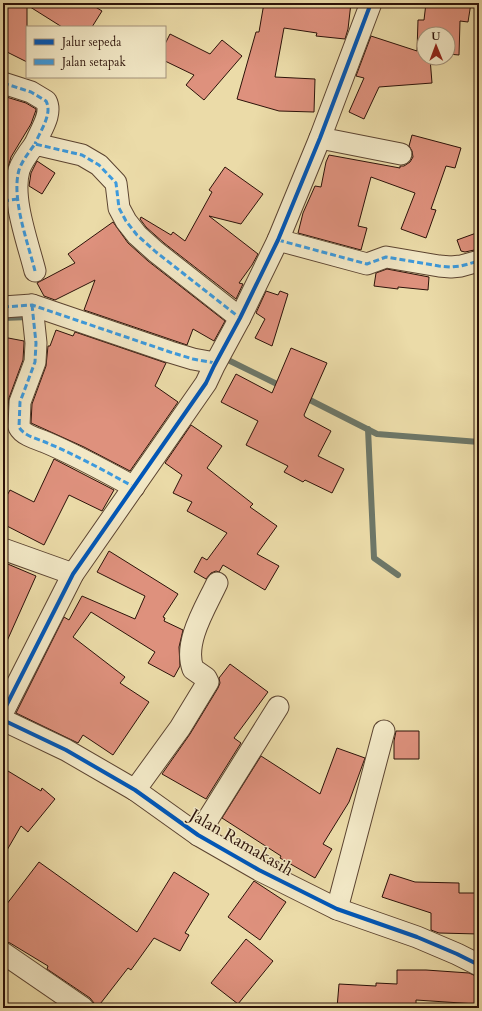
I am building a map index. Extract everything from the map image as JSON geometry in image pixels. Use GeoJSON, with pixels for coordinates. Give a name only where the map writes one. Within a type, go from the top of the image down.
{"type":"FeatureCollection","features":[{"type":"Feature","properties":{"kind":"street"},"geometry":{"type":"LineString","coordinates":[[3,712],[73,574],[212,371],[240,318],[278,240],[320,138],[371,3]]}},
{"type":"Feature","properties":{"kind":"street"},"geometry":{"type":"LineString","coordinates":[[3,84],[31,92],[46,101],[48,108],[47,117],[35,144],[19,169],[17,185],[10,200],[35,271]]}},
{"type":"Feature","properties":{"kind":"street"},"geometry":{"type":"LineString","coordinates":[[320,138],[401,154]]}},
{"type":"Feature","properties":{"kind":"street"},"geometry":{"type":"LineString","coordinates":[[35,144],[82,155],[99,165],[116,183],[119,208],[126,221],[137,235],[156,252],[240,318]]}},
{"type":"Feature","properties":{"kind":"street"},"geometry":{"type":"LineString","coordinates":[[278,240],[367,264],[386,258],[434,266],[451,267],[479,261]]}},
{"type":"Feature","properties":{"kind":"street"},"geometry":{"type":"LineString","coordinates":[[3,307],[33,313],[193,359],[212,371]]}},
{"type":"Feature","properties":{"kind":"street"},"geometry":{"type":"LineString","coordinates":[[33,313],[36,343],[35,362],[20,402],[20,430],[29,436],[72,454],[134,487]]}},
{"type":"Feature","properties":{"kind":"street"},"geometry":{"type":"LineString","coordinates":[[3,549],[73,574]]}},
{"type":"Feature","properties":{"kind":"street"},"geometry":{"type":"LineString","coordinates":[[135,790],[180,728],[208,682],[206,678],[194,669],[191,654],[194,632],[217,583]]}},
{"type":"Feature","properties":{"kind":"street"},"geometry":{"type":"LineString","coordinates":[[198,835],[278,707]]}},
{"type":"Feature","properties":{"kind":"street","name":"Jalan Ramakasih"},"geometry":{"type":"LineString","coordinates":[[3,720],[66,750],[135,790],[198,835],[259,870],[337,909],[417,937],[479,965]]}},
{"type":"Feature","properties":{"kind":"street"},"geometry":{"type":"LineString","coordinates":[[337,909],[384,731]]}},
{"type":"Feature","properties":{"kind":"street"},"geometry":{"type":"LineString","coordinates":[[3,953],[83,1008]]}},
{"type":"Feature","properties":{"kind":"building"},"geometry":{"type":"Polygon","coordinates":[[[3,3],[89,3],[102,11],[93,26],[60,26],[27,5],[26,62],[3,50],[3,3]]]}},
{"type":"Feature","properties":{"kind":"building"},"geometry":{"type":"Polygon","coordinates":[[[264,3],[351,3],[348,29],[345,39],[316,36],[317,33],[284,28],[275,77],[315,79],[314,112],[279,111],[237,99],[256,32],[259,32],[264,3]]]}},
{"type":"Feature","properties":{"kind":"building"},"geometry":{"type":"Polygon","coordinates":[[[426,3],[471,3],[468,22],[460,21],[459,55],[456,55],[456,26],[418,26],[418,20],[424,20],[426,3]]]}},
{"type":"Feature","properties":{"kind":"building"},"geometry":{"type":"Polygon","coordinates":[[[170,34],[210,54],[222,40],[242,56],[204,100],[186,85],[194,75],[166,61],[166,42],[170,34]]]}},
{"type":"Feature","properties":{"kind":"building"},"geometry":{"type":"Polygon","coordinates":[[[371,36],[416,51],[416,66],[431,66],[432,83],[379,87],[364,119],[349,112],[364,78],[356,76],[371,36]]]}},
{"type":"Feature","properties":{"kind":"building"},"geometry":{"type":"Polygon","coordinates":[[[3,96],[26,103],[36,110],[31,124],[11,157],[7,171],[5,171],[3,175],[3,96]]]}},
{"type":"Feature","properties":{"kind":"building"},"geometry":{"type":"Polygon","coordinates":[[[412,135],[461,148],[455,168],[446,166],[431,209],[436,210],[426,238],[401,229],[415,193],[371,177],[358,226],[367,228],[361,250],[298,233],[303,213],[315,186],[321,187],[326,162],[329,155],[400,168],[400,166],[404,166],[410,162],[413,157],[409,146],[412,135]]]}},
{"type":"Feature","properties":{"kind":"building"},"geometry":{"type":"Polygon","coordinates":[[[37,161],[55,173],[42,194],[29,186],[31,173],[37,161]]]}},
{"type":"Feature","properties":{"kind":"building"},"geometry":{"type":"Polygon","coordinates":[[[225,167],[263,194],[241,224],[209,216],[258,254],[239,283],[243,284],[236,299],[164,243],[146,227],[140,219],[141,217],[171,235],[173,232],[185,241],[212,192],[209,190],[225,167]]]}},
{"type":"Feature","properties":{"kind":"building"},"geometry":{"type":"Polygon","coordinates":[[[113,222],[128,243],[148,261],[225,321],[214,341],[193,329],[187,345],[84,310],[95,280],[55,300],[44,296],[37,283],[75,263],[68,254],[113,222]]]}},
{"type":"Feature","properties":{"kind":"building"},"geometry":{"type":"Polygon","coordinates":[[[479,232],[479,249],[465,252],[461,251],[457,240],[479,232]]]}},
{"type":"Feature","properties":{"kind":"building"},"geometry":{"type":"Polygon","coordinates":[[[387,269],[429,277],[428,290],[398,287],[398,289],[374,286],[376,273],[387,269]]]}},
{"type":"Feature","properties":{"kind":"building"},"geometry":{"type":"Polygon","coordinates":[[[266,291],[278,295],[280,291],[288,294],[272,346],[255,338],[265,319],[256,313],[266,291]]]}},
{"type":"Feature","properties":{"kind":"building"},"geometry":{"type":"Polygon","coordinates":[[[56,330],[73,336],[75,332],[166,363],[155,386],[178,402],[130,471],[84,447],[31,423],[32,404],[46,366],[48,346],[50,346],[56,330]]]}},
{"type":"Feature","properties":{"kind":"building"},"geometry":{"type":"Polygon","coordinates":[[[3,337],[24,341],[23,360],[9,398],[7,416],[3,414],[3,337]]]}},
{"type":"Feature","properties":{"kind":"building"},"geometry":{"type":"Polygon","coordinates":[[[291,348],[327,363],[304,415],[305,417],[331,431],[318,456],[344,469],[332,493],[305,480],[303,482],[284,472],[288,466],[246,445],[258,421],[221,402],[236,374],[272,393],[291,348]]]}},
{"type":"Feature","properties":{"kind":"building"},"geometry":{"type":"Polygon","coordinates":[[[191,425],[222,446],[207,468],[253,504],[250,507],[277,526],[257,554],[279,566],[265,590],[223,565],[219,572],[216,571],[211,573],[206,579],[194,572],[202,557],[207,560],[227,533],[187,511],[192,502],[173,493],[182,475],[165,463],[191,425]]]}},
{"type":"Feature","properties":{"kind":"building"},"geometry":{"type":"Polygon","coordinates":[[[54,459],[114,490],[102,511],[69,495],[44,545],[3,524],[3,503],[10,490],[34,502],[54,459]]]}},
{"type":"Feature","properties":{"kind":"building"},"geometry":{"type":"Polygon","coordinates":[[[109,551],[178,594],[163,617],[165,618],[164,621],[183,630],[179,647],[180,666],[174,677],[148,663],[155,652],[91,612],[73,637],[125,677],[120,683],[149,702],[113,755],[83,735],[78,743],[16,713],[64,617],[69,620],[82,596],[135,619],[145,596],[97,572],[109,551]]]}},
{"type":"Feature","properties":{"kind":"building"},"geometry":{"type":"Polygon","coordinates":[[[3,562],[36,576],[3,650],[3,562]]]}},
{"type":"Feature","properties":{"kind":"building"},"geometry":{"type":"Polygon","coordinates":[[[230,664],[268,692],[234,738],[241,743],[206,799],[162,774],[190,734],[218,688],[220,683],[219,678],[230,664]]]}},
{"type":"Feature","properties":{"kind":"building"},"geometry":{"type":"Polygon","coordinates":[[[396,731],[419,731],[419,759],[394,759],[394,741],[396,731]]]}},
{"type":"Feature","properties":{"kind":"building"},"geometry":{"type":"Polygon","coordinates":[[[337,748],[365,758],[349,802],[323,844],[332,849],[315,878],[280,858],[281,856],[222,818],[261,756],[320,794],[337,748]]]}},
{"type":"Feature","properties":{"kind":"building"},"geometry":{"type":"Polygon","coordinates":[[[3,768],[41,791],[42,788],[55,799],[28,832],[21,826],[3,857],[3,768]]]}},
{"type":"Feature","properties":{"kind":"building"},"geometry":{"type":"Polygon","coordinates":[[[39,862],[137,932],[174,872],[209,894],[185,933],[189,935],[180,951],[154,938],[131,970],[128,968],[97,1008],[95,1008],[94,1003],[90,998],[47,969],[48,966],[10,943],[3,941],[3,909],[39,862]]]}},
{"type":"Feature","properties":{"kind":"building"},"geometry":{"type":"Polygon","coordinates":[[[390,874],[415,882],[459,883],[459,893],[479,893],[479,934],[439,933],[431,930],[431,913],[382,897],[390,874]]]}},
{"type":"Feature","properties":{"kind":"building"},"geometry":{"type":"Polygon","coordinates":[[[254,881],[286,902],[260,940],[228,917],[254,881]]]}},
{"type":"Feature","properties":{"kind":"building"},"geometry":{"type":"Polygon","coordinates":[[[246,939],[273,961],[238,1004],[211,983],[246,939]]]}},
{"type":"Feature","properties":{"kind":"building"},"geometry":{"type":"Polygon","coordinates":[[[397,970],[426,970],[469,973],[478,977],[476,1004],[416,1000],[416,1008],[337,1008],[339,984],[376,986],[376,983],[397,984],[397,970]]]}},
{"type":"Feature","properties":{"kind":"waterway"},"geometry":{"type":"LineString","coordinates":[[3,318],[29,317]]}},
{"type":"Feature","properties":{"kind":"waterway"},"geometry":{"type":"LineString","coordinates":[[223,361],[224,358],[283,387]]}},
{"type":"Feature","properties":{"kind":"waterway"},"geometry":{"type":"LineString","coordinates":[[304,397],[377,434],[479,442]]}},
{"type":"Feature","properties":{"kind":"waterway"},"geometry":{"type":"LineString","coordinates":[[368,429],[374,558],[398,575]]}},
{"type":"Feature","properties":{"kind":"marked path"},"geometry":{"type":"LineString","coordinates":[[3,83],[31,92],[46,101],[48,106],[47,117],[35,144]]}},
{"type":"Feature","properties":{"kind":"marked path"},"geometry":{"type":"LineString","coordinates":[[35,271],[21,220],[17,194],[17,181],[20,167],[35,144],[82,155],[99,165],[116,183],[119,208],[126,221],[137,235],[156,252],[240,318]]}},
{"type":"Feature","properties":{"kind":"marked path"},"geometry":{"type":"LineString","coordinates":[[3,201],[18,199]]}},
{"type":"Feature","properties":{"kind":"marked path"},"geometry":{"type":"LineString","coordinates":[[278,240],[367,264],[386,257],[451,267],[479,261]]}},
{"type":"Feature","properties":{"kind":"marked path"},"geometry":{"type":"LineString","coordinates":[[32,305],[36,343],[35,362],[20,402],[19,427],[30,436],[57,447],[134,487]]}},
{"type":"Feature","properties":{"kind":"marked path"},"geometry":{"type":"LineString","coordinates":[[3,307],[32,305],[170,352],[193,359],[215,363]]}},
{"type":"Feature","properties":{"kind":"cycle path"},"geometry":{"type":"LineString","coordinates":[[3,712],[73,574],[206,383],[240,318],[278,240],[320,138],[371,3]]}},
{"type":"Feature","properties":{"kind":"cycle path"},"geometry":{"type":"LineString","coordinates":[[3,720],[66,750],[135,790],[198,835],[259,870],[337,909],[417,937],[479,965]]}}]}
